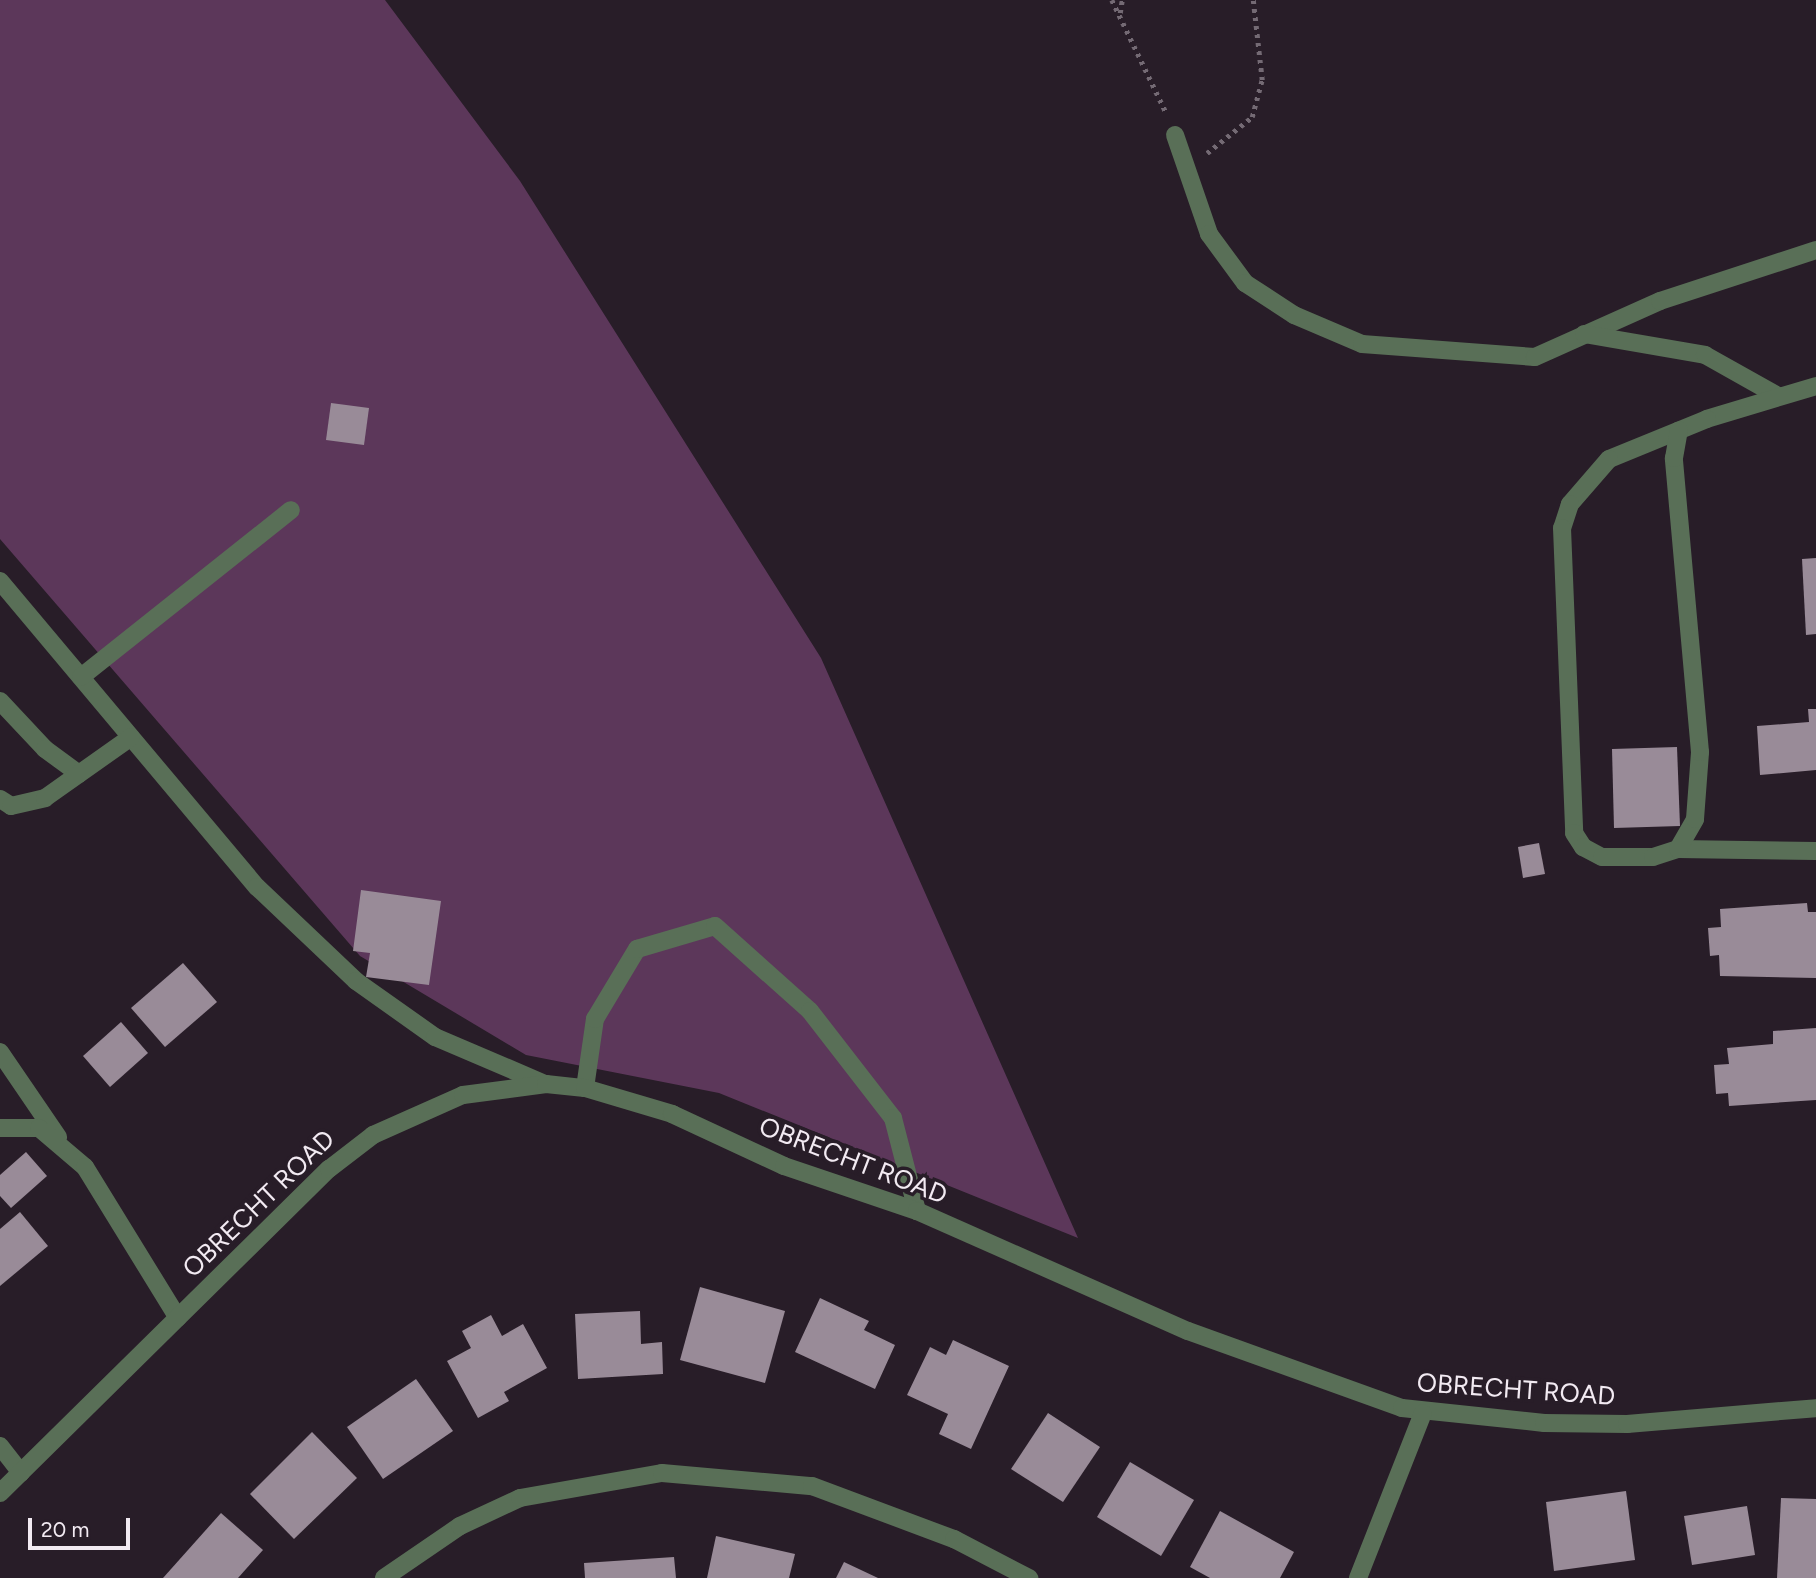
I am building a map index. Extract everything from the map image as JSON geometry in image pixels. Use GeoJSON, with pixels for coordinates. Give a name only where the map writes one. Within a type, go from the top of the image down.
{"type":"FeatureCollection","features":[{"type":"Feature","properties":{"kind":"street"},"geometry":{"type":"LineString","coordinates":[[1175,135],[1209,234],[1245,283],[1294,315],[1362,344],[1446,353],[1535,357],[1660,301],[1816,250]]}},
{"type":"Feature","properties":{"kind":"street"},"geometry":{"type":"LineString","coordinates":[[1584,334],[1705,355],[1779,396]]}},
{"type":"Feature","properties":{"kind":"street"},"geometry":{"type":"LineString","coordinates":[[1816,386],[1679,430],[1592,471],[1562,528],[1574,833],[1602,857],[1653,857],[1678,849],[1816,851]]}},
{"type":"Feature","properties":{"kind":"street"},"geometry":{"type":"LineString","coordinates":[[1678,849],[1695,819],[1700,752],[1674,458],[1679,430]]}},
{"type":"Feature","properties":{"kind":"street"},"geometry":{"type":"LineString","coordinates":[[81,677],[291,510]]}},
{"type":"Feature","properties":{"kind":"street"},"geometry":{"type":"LineString","coordinates":[[0,581],[257,887],[388,1007],[435,1037],[546,1084]]}},
{"type":"Feature","properties":{"kind":"street"},"geometry":{"type":"LineString","coordinates":[[0,701],[45,749],[79,774]]}},
{"type":"Feature","properties":{"kind":"street"},"geometry":{"type":"LineString","coordinates":[[0,799],[29,804],[79,774],[131,737]]}},
{"type":"Feature","properties":{"kind":"street"},"geometry":{"type":"LineString","coordinates":[[585,1088],[595,1019],[637,949],[715,926],[810,1010],[892,1118],[916,1211]]}},
{"type":"Feature","properties":{"kind":"street"},"geometry":{"type":"LineString","coordinates":[[0,1052],[64,1145],[85,1167],[178,1318]]}},
{"type":"Feature","properties":{"kind":"street","name":"OBRECHT ROAD"},"geometry":{"type":"LineString","coordinates":[[0,1493],[329,1169],[373,1135],[463,1094],[546,1084],[585,1088],[672,1114],[784,1166],[916,1211],[1188,1331],[1320,1382],[1423,1413],[1627,1424],[1816,1408]]}},
{"type":"Feature","properties":{"kind":"street"},"geometry":{"type":"LineString","coordinates":[[0,1129],[39,1128],[64,1145]]}},
{"type":"Feature","properties":{"kind":"street"},"geometry":{"type":"LineString","coordinates":[[1358,1578],[1423,1413]]}},
{"type":"Feature","properties":{"kind":"street"},"geometry":{"type":"LineString","coordinates":[[0,1446],[22,1473]]}},
{"type":"Feature","properties":{"kind":"street"},"geometry":{"type":"LineString","coordinates":[[384,1578],[460,1526],[520,1498],[662,1473],[737,1475],[825,1490],[954,1539],[1029,1578]]}},
{"type":"Feature","properties":{"kind":"path"},"geometry":{"type":"LineString","coordinates":[[1112,0],[1175,135]]}},
{"type":"Feature","properties":{"kind":"path"},"geometry":{"type":"LineString","coordinates":[[1120,15],[1122,0]]}},
{"type":"Feature","properties":{"kind":"path"},"geometry":{"type":"LineString","coordinates":[[1185,163],[1223,145],[1252,117],[1262,80],[1253,0]]}},
{"type":"Feature","properties":{"kind":"shaded area"},"geometry":{"type":"Polygon","coordinates":[[[0,0],[385,0],[520,181],[821,658],[1078,1238],[719,1093],[526,1055],[360,956],[0,539],[0,0]]]}},
{"type":"Feature","properties":{"kind":"building"},"geometry":{"type":"Polygon","coordinates":[[[331,403],[369,408],[364,445],[326,440],[331,403]]]}},
{"type":"Feature","properties":{"kind":"building"},"geometry":{"type":"Polygon","coordinates":[[[1816,558],[1816,634],[1806,635],[1802,559],[1816,558]]]}},
{"type":"Feature","properties":{"kind":"building"},"geometry":{"type":"Polygon","coordinates":[[[1808,709],[1816,709],[1816,770],[1760,775],[1757,726],[1809,722],[1808,709]]]}},
{"type":"Feature","properties":{"kind":"building"},"geometry":{"type":"Polygon","coordinates":[[[1677,747],[1680,826],[1614,828],[1612,749],[1677,747]]]}},
{"type":"Feature","properties":{"kind":"building"},"geometry":{"type":"Polygon","coordinates":[[[1539,843],[1545,874],[1523,878],[1518,847],[1539,843]]]}},
{"type":"Feature","properties":{"kind":"building"},"geometry":{"type":"Polygon","coordinates":[[[361,890],[441,901],[429,985],[366,977],[370,953],[353,951],[361,890]]]}},
{"type":"Feature","properties":{"kind":"building"},"geometry":{"type":"Polygon","coordinates":[[[1807,903],[1808,912],[1816,912],[1816,978],[1720,976],[1719,955],[1710,956],[1708,928],[1721,927],[1720,909],[1807,903]]]}},
{"type":"Feature","properties":{"kind":"building"},"geometry":{"type":"Polygon","coordinates":[[[183,963],[217,1002],[165,1047],[131,1008],[183,963]]]}},
{"type":"Feature","properties":{"kind":"building"},"geometry":{"type":"Polygon","coordinates":[[[121,1022],[148,1053],[110,1087],[83,1056],[121,1022]]]}},
{"type":"Feature","properties":{"kind":"building"},"geometry":{"type":"Polygon","coordinates":[[[1816,1028],[1816,1100],[1729,1106],[1728,1093],[1716,1094],[1714,1065],[1729,1064],[1727,1048],[1773,1044],[1773,1031],[1816,1028]]]}},
{"type":"Feature","properties":{"kind":"building"},"geometry":{"type":"Polygon","coordinates":[[[26,1152],[47,1176],[11,1208],[0,1196],[0,1175],[26,1152]]]}},
{"type":"Feature","properties":{"kind":"building"},"geometry":{"type":"Polygon","coordinates":[[[20,1212],[48,1246],[0,1286],[0,1229],[20,1212]]]}},
{"type":"Feature","properties":{"kind":"building"},"geometry":{"type":"Polygon","coordinates":[[[700,1287],[785,1311],[765,1383],[680,1360],[700,1287]]]}},
{"type":"Feature","properties":{"kind":"building"},"geometry":{"type":"Polygon","coordinates":[[[820,1298],[869,1321],[864,1330],[895,1345],[875,1389],[795,1352],[820,1298]]]}},
{"type":"Feature","properties":{"kind":"building"},"geometry":{"type":"Polygon","coordinates":[[[640,1311],[641,1344],[662,1342],[663,1374],[578,1379],[575,1314],[640,1311]]]}},
{"type":"Feature","properties":{"kind":"building"},"geometry":{"type":"Polygon","coordinates":[[[491,1315],[502,1336],[523,1324],[547,1368],[504,1392],[509,1401],[478,1418],[447,1361],[471,1348],[462,1331],[491,1315]]]}},
{"type":"Feature","properties":{"kind":"building"},"geometry":{"type":"Polygon","coordinates":[[[953,1340],[1009,1366],[971,1449],[939,1434],[948,1414],[907,1395],[930,1347],[946,1355],[953,1340]]]}},
{"type":"Feature","properties":{"kind":"building"},"geometry":{"type":"Polygon","coordinates":[[[416,1379],[453,1431],[383,1479],[347,1427],[416,1379]]]}},
{"type":"Feature","properties":{"kind":"building"},"geometry":{"type":"Polygon","coordinates":[[[1048,1413],[1100,1447],[1063,1502],[1011,1469],[1048,1413]]]}},
{"type":"Feature","properties":{"kind":"building"},"geometry":{"type":"Polygon","coordinates":[[[312,1432],[357,1478],[294,1539],[250,1494],[312,1432]]]}},
{"type":"Feature","properties":{"kind":"building"},"geometry":{"type":"Polygon","coordinates":[[[1130,1462],[1194,1500],[1161,1556],[1097,1517],[1130,1462]]]}},
{"type":"Feature","properties":{"kind":"building"},"geometry":{"type":"Polygon","coordinates":[[[1626,1491],[1635,1560],[1554,1571],[1546,1502],[1626,1491]]]}},
{"type":"Feature","properties":{"kind":"building"},"geometry":{"type":"Polygon","coordinates":[[[1781,1498],[1816,1499],[1816,1578],[1777,1578],[1781,1498]]]}},
{"type":"Feature","properties":{"kind":"building"},"geometry":{"type":"Polygon","coordinates":[[[1747,1506],[1755,1555],[1692,1565],[1684,1516],[1747,1506]]]}},
{"type":"Feature","properties":{"kind":"building"},"geometry":{"type":"Polygon","coordinates":[[[1220,1511],[1294,1552],[1280,1578],[1210,1578],[1190,1567],[1220,1511]]]}},
{"type":"Feature","properties":{"kind":"building"},"geometry":{"type":"Polygon","coordinates":[[[221,1513],[263,1550],[238,1578],[163,1578],[221,1513]]]}},
{"type":"Feature","properties":{"kind":"building"},"geometry":{"type":"Polygon","coordinates":[[[716,1536],[795,1554],[789,1578],[707,1578],[716,1536]]]}},
{"type":"Feature","properties":{"kind":"building"},"geometry":{"type":"Polygon","coordinates":[[[674,1557],[676,1578],[585,1578],[584,1563],[674,1557]]]}},
{"type":"Feature","properties":{"kind":"building"},"geometry":{"type":"Polygon","coordinates":[[[844,1562],[878,1578],[836,1578],[844,1562]]]}}]}
